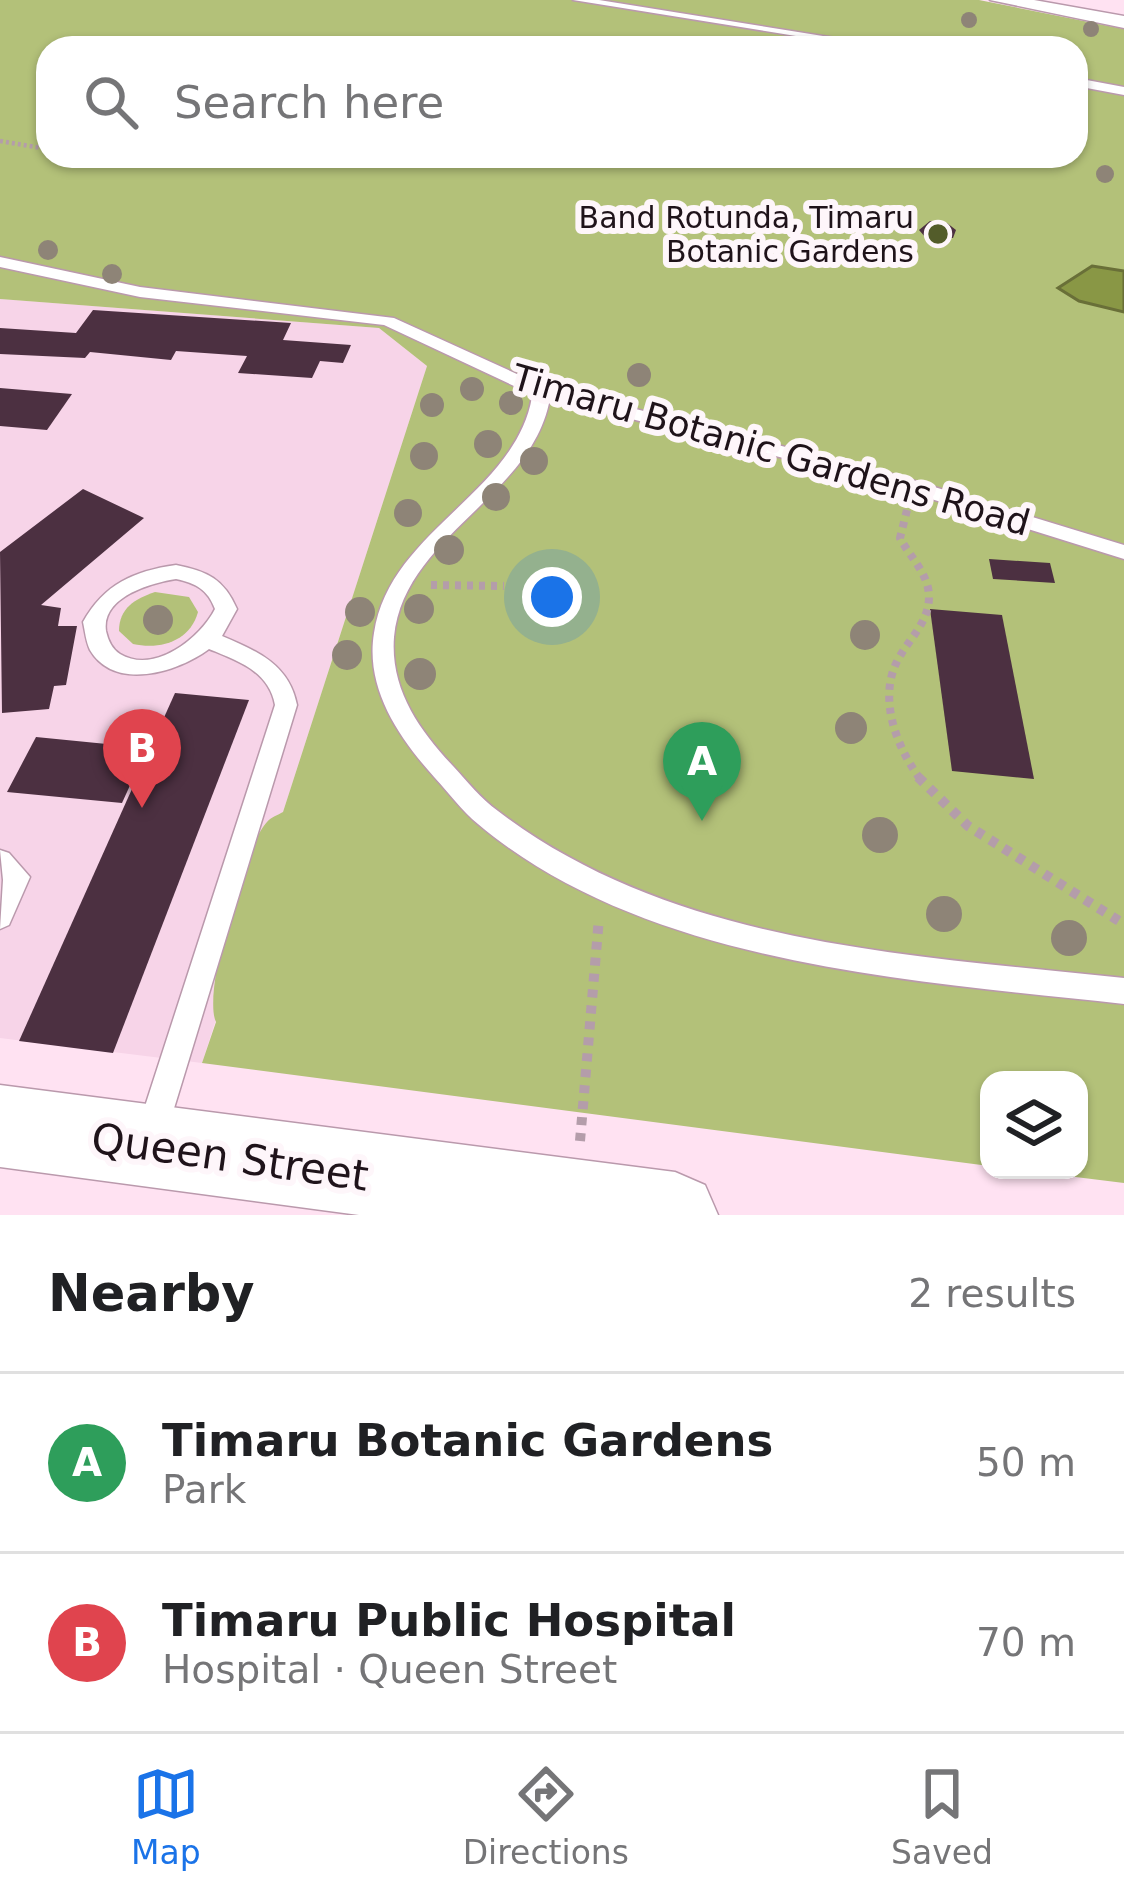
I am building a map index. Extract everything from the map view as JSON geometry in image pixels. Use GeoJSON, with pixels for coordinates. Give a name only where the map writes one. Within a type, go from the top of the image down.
{"type":"FeatureCollection","features":[{"type":"Feature","properties":{"kind":"street"},"geometry":{"type":"LineString","coordinates":[[1000,0],[1124,22]]}},
{"type":"Feature","properties":{"kind":"street","name":"Queen Street"},"geometry":{"type":"LineString","coordinates":[[0,1126],[637,1211]]}},
{"type":"Feature","properties":{"kind":"lane"},"geometry":{"type":"LineString","coordinates":[[578,0],[814,36]]}},
{"type":"Feature","properties":{"kind":"lane"},"geometry":{"type":"LineString","coordinates":[[1088,84],[1124,91]]}},
{"type":"Feature","properties":{"kind":"lane","name":"Timaru Botanic Gardens Road"},"geometry":{"type":"LineString","coordinates":[[0,262],[140,292],[388,321],[535,389],[915,487],[1124,552]]}},
{"type":"Feature","properties":{"kind":"lane"},"geometry":{"type":"LineString","coordinates":[[535,389],[542,412],[529,442],[434,534],[400,584],[386,622],[382,653],[392,700],[409,730],[458,792],[547,860],[710,928],[794,946],[1124,991]]}},
{"type":"Feature","properties":{"kind":"lane"},"geometry":{"type":"LineString","coordinates":[[176,572],[212,583],[226,609],[210,640],[173,662],[130,665],[100,650],[94,622],[100,608],[133,582],[176,572]]}},
{"type":"Feature","properties":{"kind":"lane"},"geometry":{"type":"LineString","coordinates":[[147,1146],[286,705],[285,690],[268,667],[210,640]]}},
{"type":"Feature","properties":{"kind":"lane"},"geometry":{"type":"LineString","coordinates":[[0,861],[17,877],[0,917]]}},
{"type":"Feature","properties":{"kind":"path"},"geometry":{"type":"LineString","coordinates":[[0,141],[36,147]]}},
{"type":"Feature","properties":{"kind":"path"},"geometry":{"type":"LineString","coordinates":[[915,487],[900,538],[930,591],[924,623],[898,654],[889,687],[892,731],[902,752],[962,822],[1124,924]]}},
{"type":"Feature","properties":{"kind":"path"},"geometry":{"type":"LineString","coordinates":[[400,584],[504,586]]}},
{"type":"Feature","properties":{"kind":"path"},"geometry":{"type":"LineString","coordinates":[[592,881],[637,1211]]}},
{"type":"Feature","properties":{"kind":"shaded area"},"geometry":{"type":"Polygon","coordinates":[[[0,0],[979,0],[1124,29],[1124,1183],[1088,1179],[1088,1071],[980,1071],[980,1165],[202,1063],[216,1022],[215,982],[237,888],[258,836],[269,820],[283,812],[427,366],[379,328],[0,299],[0,0]]]}},
{"type":"Feature","properties":{"kind":"shaded area"},"geometry":{"type":"Polygon","coordinates":[[[1092,266],[1124,271],[1124,312],[1079,301],[1058,288],[1092,266]]]}},
{"type":"Feature","properties":{"kind":"shaded area"},"geometry":{"type":"Polygon","coordinates":[[[0,299],[379,328],[427,366],[202,1063],[0,1038],[0,299]]]}},
{"type":"Feature","properties":{"kind":"shaded area"},"geometry":{"type":"Polygon","coordinates":[[[155,592],[189,597],[198,612],[194,622],[173,641],[133,644],[119,631],[122,616],[135,601],[155,592]]]}},
{"type":"Feature","properties":{"kind":"building","name":"Band Rotunda, Timaru Botanic Gardens"},"geometry":{"type":"Polygon","coordinates":[[[930,221],[947,223],[956,230],[953,238],[926,238],[919,230],[930,221]]]}},
{"type":"Feature","properties":{"kind":"building"},"geometry":{"type":"Polygon","coordinates":[[[93,310],[291,323],[283,340],[351,345],[343,363],[320,361],[312,378],[238,373],[247,356],[176,351],[171,360],[90,352],[85,358],[0,354],[0,328],[76,333],[93,310]]]}},
{"type":"Feature","properties":{"kind":"building"},"geometry":{"type":"Polygon","coordinates":[[[0,388],[72,394],[47,430],[0,426],[0,388]]]}},
{"type":"Feature","properties":{"kind":"building"},"geometry":{"type":"Polygon","coordinates":[[[83,489],[144,518],[41,605],[61,608],[58,626],[77,626],[66,685],[54,686],[49,709],[2,713],[0,552],[83,489]]]}},
{"type":"Feature","properties":{"kind":"building"},"geometry":{"type":"Polygon","coordinates":[[[989,559],[1050,563],[1055,583],[993,579],[989,559]]]}},
{"type":"Feature","properties":{"kind":"building"},"geometry":{"type":"Polygon","coordinates":[[[930,609],[1002,615],[1034,779],[952,771],[930,609]]]}},
{"type":"Feature","properties":{"kind":"building"},"geometry":{"type":"Polygon","coordinates":[[[175,693],[249,700],[113,1053],[19,1041],[175,693]]]}},
{"type":"Feature","properties":{"kind":"building"},"geometry":{"type":"Polygon","coordinates":[[[36,737],[147,748],[122,803],[7,792],[36,737]]]}},
{"type":"Feature","properties":{"kind":"place","name":"Band Rotunda, Timaru Botanic Gardens"},"geometry":{"type":"Point","coordinates":[938,234]}},
{"type":"Feature","properties":{"kind":"place","name":"Timaru Public Hospital"},"geometry":{"type":"Point","coordinates":[142,808]}},
{"type":"Feature","properties":{"kind":"place","name":"Timaru Botanic Gardens"},"geometry":{"type":"Point","coordinates":[702,821]}}]}
